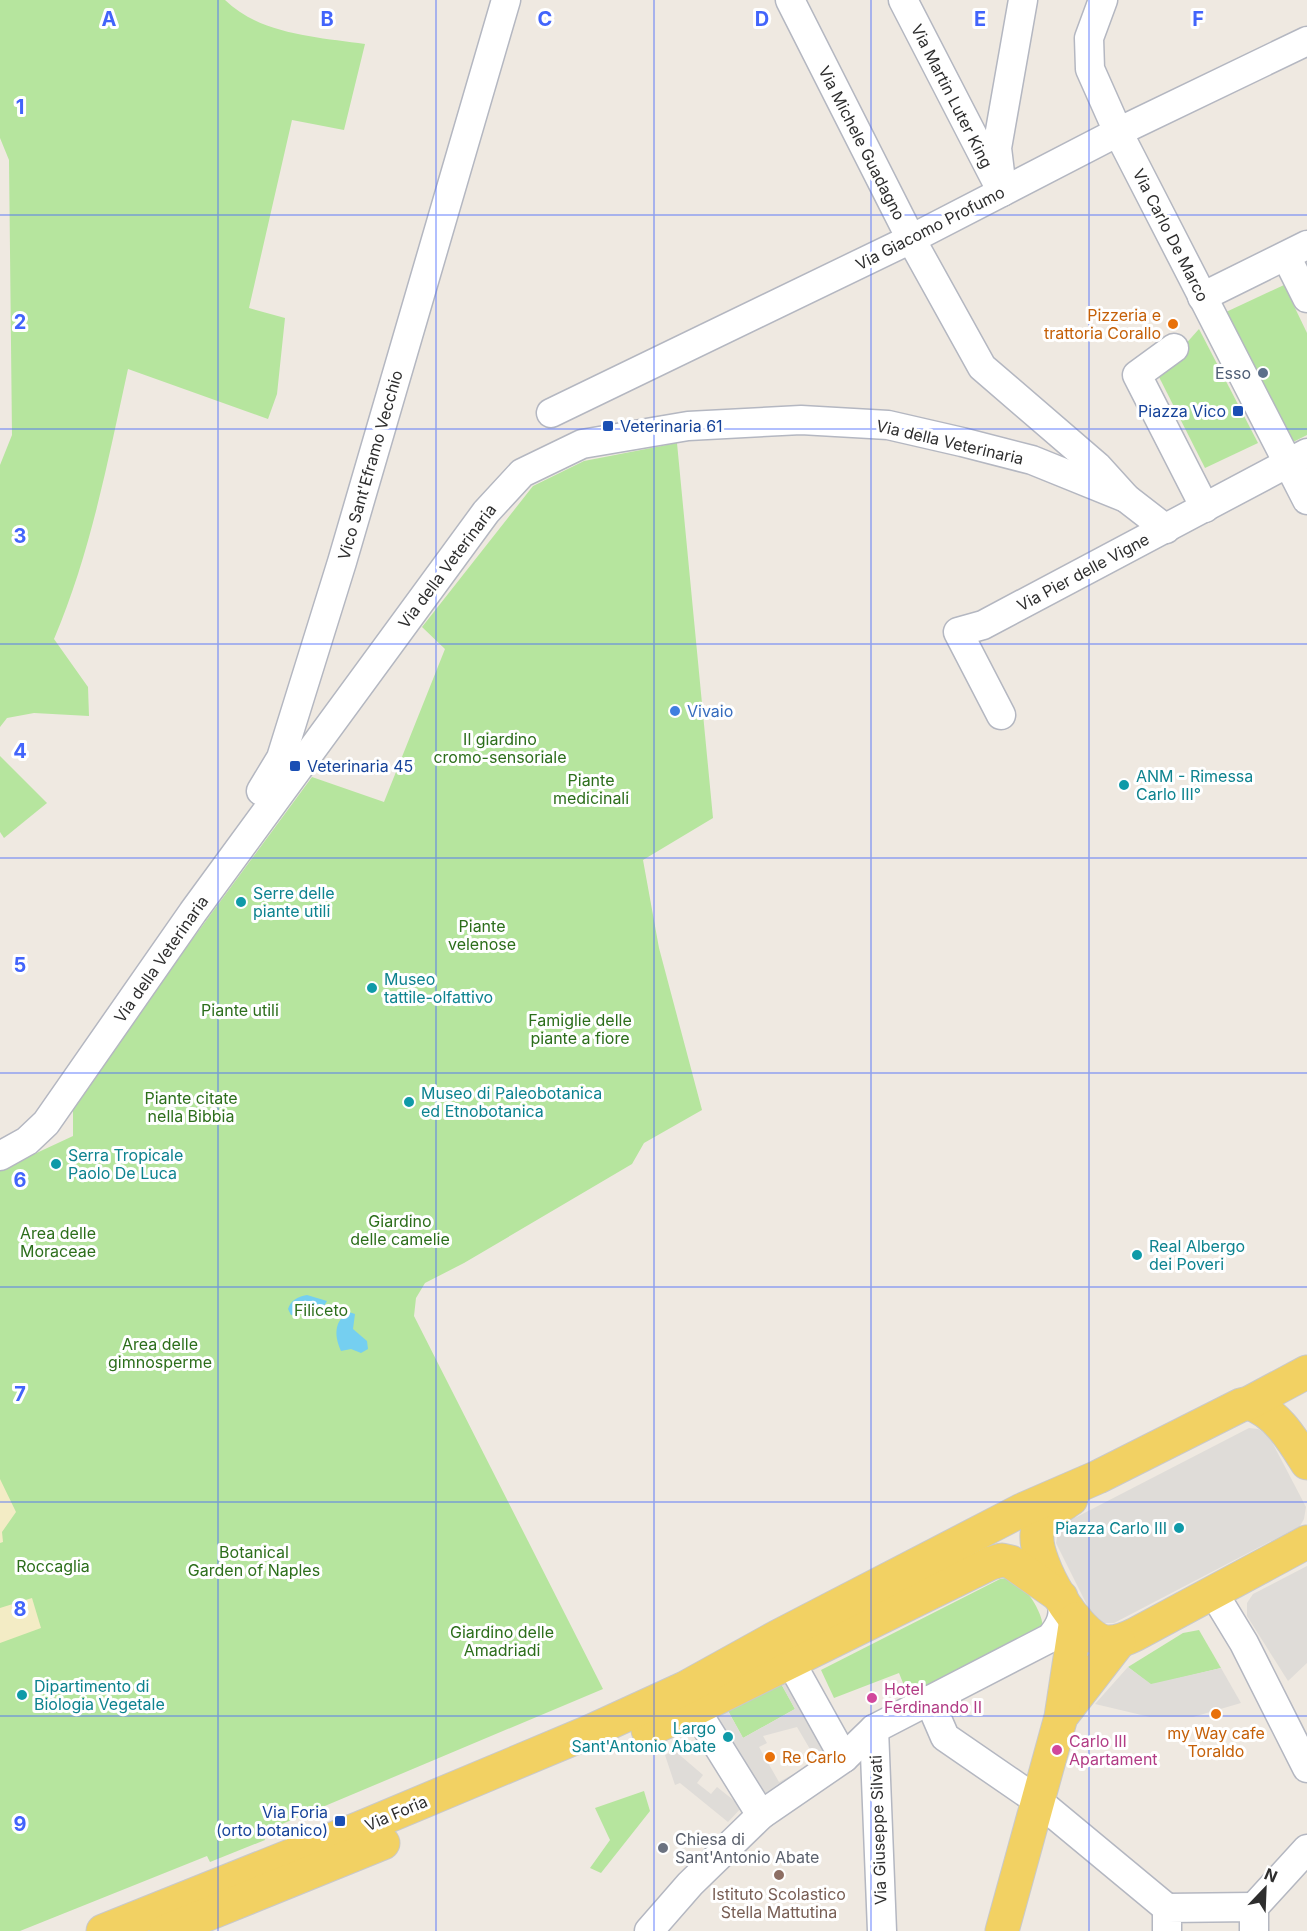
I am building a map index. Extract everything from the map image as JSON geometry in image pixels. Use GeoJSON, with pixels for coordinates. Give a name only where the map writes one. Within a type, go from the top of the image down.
{"type":"FeatureCollection","features":[{"type":"Feature","properties":{"kind":"main road"},"geometry":{"type":"LineString","coordinates":[[1002,1931],[1061,1717],[1063,1618],[1046,1571],[1037,1533],[1048,1514],[1069,1501],[1089,1482],[1307,1372]]}},
{"type":"Feature","properties":{"kind":"main road"},"geometry":{"type":"LineString","coordinates":[[1302,1447],[1284,1423],[1284,1413],[1291,1404],[1307,1395]]}},
{"type":"Feature","properties":{"kind":"main road"},"geometry":{"type":"LineString","coordinates":[[1249,1403],[1261,1407],[1302,1447]]}},
{"type":"Feature","properties":{"kind":"main road"},"geometry":{"type":"LineString","coordinates":[[784,1649],[1022,1510],[1098,1477]]}},
{"type":"Feature","properties":{"kind":"main road"},"geometry":{"type":"LineString","coordinates":[[1061,1717],[1119,1642],[1307,1542]]}},
{"type":"Feature","properties":{"kind":"main road"},"geometry":{"type":"LineString","coordinates":[[784,1649],[1002,1560],[1011,1562],[1022,1569],[1063,1618],[1104,1642],[1119,1642]]}},
{"type":"Feature","properties":{"kind":"main road","name":"Via Foria"},"geometry":{"type":"LineString","coordinates":[[166,1931],[309,1874],[690,1699],[784,1649]]}},
{"type":"Feature","properties":{"kind":"main road","name":"Via Foria"},"geometry":{"type":"LineString","coordinates":[[103,1931],[589,1732],[690,1699]]}},
{"type":"Feature","properties":{"kind":"street","name":"Vico Sant'Eframo Vecchio"},"geometry":{"type":"LineString","coordinates":[[193,912],[210,871],[281,758],[342,562],[506,0]]}},
{"type":"Feature","properties":{"kind":"street","name":"Via Michele Guadagno"},"geometry":{"type":"LineString","coordinates":[[790,0],[911,239],[982,366],[1097,466],[1126,498]]}},
{"type":"Feature","properties":{"kind":"street","name":"Via Martin Luter King"},"geometry":{"type":"LineString","coordinates":[[903,0],[1002,192]]}},
{"type":"Feature","properties":{"kind":"street"},"geometry":{"type":"LineString","coordinates":[[1002,192],[997,148],[1023,0]]}},
{"type":"Feature","properties":{"kind":"street","name":"Via Carlo De Marco"},"geometry":{"type":"LineString","coordinates":[[1103,0],[1089,38],[1090,69],[1202,297],[1297,458],[1307,500]]}},
{"type":"Feature","properties":{"kind":"street","name":"Via Giacomo Profumo"},"geometry":{"type":"LineString","coordinates":[[551,413],[911,239],[1119,132],[1307,41]]}},
{"type":"Feature","properties":{"kind":"street"},"geometry":{"type":"LineString","coordinates":[[1202,297],[1296,250],[1307,298]]}},
{"type":"Feature","properties":{"kind":"street"},"geometry":{"type":"LineString","coordinates":[[1174,348],[1137,375],[1205,508]]}},
{"type":"Feature","properties":{"kind":"street","name":"Via della Veterinaria"},"geometry":{"type":"LineString","coordinates":[[0,1156],[27,1142],[46,1123],[193,912],[486,512],[522,473],[582,444],[688,426],[801,420],[888,425],[1032,460],[1126,498]]}},
{"type":"Feature","properties":{"kind":"street","name":"Via Pier delle Vigne"},"geometry":{"type":"LineString","coordinates":[[1001,715],[958,632],[982,625],[1297,458]]}},
{"type":"Feature","properties":{"kind":"street"},"geometry":{"type":"LineString","coordinates":[[1126,498],[1166,529]]}},
{"type":"Feature","properties":{"kind":"street"},"geometry":{"type":"LineString","coordinates":[[1214,1592],[1244,1644],[1307,1768]]}},
{"type":"Feature","properties":{"kind":"street"},"geometry":{"type":"LineString","coordinates":[[649,1931],[690,1884],[760,1815],[844,1758],[874,1729],[929,1700],[1063,1618]]}},
{"type":"Feature","properties":{"kind":"street"},"geometry":{"type":"LineString","coordinates":[[784,1649],[844,1758]]}},
{"type":"Feature","properties":{"kind":"street"},"geometry":{"type":"LineString","coordinates":[[690,1699],[760,1815]]}},
{"type":"Feature","properties":{"kind":"street"},"geometry":{"type":"LineString","coordinates":[[929,1700],[945,1737],[1038,1801],[1167,1919],[1254,1919],[1307,1849]]}},
{"type":"Feature","properties":{"kind":"street","name":"Via Giuseppe Silvati"},"geometry":{"type":"LineString","coordinates":[[874,1729],[882,1931]]}},
{"type":"Feature","properties":{"kind":"green space"},"geometry":{"type":"Polygon","coordinates":[[[0,0],[225,0],[239,12],[255,21],[273,27],[310,36],[365,44],[344,130],[292,120],[249,308],[285,318],[277,394],[268,419],[128,369],[106,471],[88,539],[54,639],[88,687],[89,716],[34,713],[7,718],[0,727],[0,465],[12,435],[9,160],[0,138],[0,0]]]}},
{"type":"Feature","properties":{"kind":"green space"},"geometry":{"type":"Polygon","coordinates":[[[1284,285],[1307,333],[1307,435],[1293,442],[1226,312],[1284,285]]]}},
{"type":"Feature","properties":{"kind":"green space"},"geometry":{"type":"Polygon","coordinates":[[[1199,329],[1258,443],[1205,468],[1158,375],[1199,329]]]}},
{"type":"Feature","properties":{"kind":"green space","name":"Botanical Garden of Naples"},"geometry":{"type":"Polygon","coordinates":[[[677,443],[713,818],[643,860],[659,948],[702,1110],[644,1143],[632,1164],[464,1263],[425,1283],[416,1298],[414,1316],[603,1689],[263,1832],[265,1840],[210,1862],[207,1856],[20,1931],[0,1931],[0,1170],[73,1136],[73,1101],[312,777],[384,802],[445,649],[422,627],[533,486],[584,461],[677,443]]]}},
{"type":"Feature","properties":{"kind":"green space"},"geometry":{"type":"Polygon","coordinates":[[[0,756],[47,803],[4,838],[0,832],[0,756]]]}},
{"type":"Feature","properties":{"kind":"green space"},"geometry":{"type":"Polygon","coordinates":[[[1013,1577],[1024,1588],[1038,1609],[1043,1631],[909,1698],[899,1673],[834,1698],[821,1670],[1000,1579],[1013,1577]]]}},
{"type":"Feature","properties":{"kind":"green space"},"geometry":{"type":"Polygon","coordinates":[[[1199,1630],[1221,1668],[1151,1685],[1128,1667],[1183,1633],[1199,1630]]]}},
{"type":"Feature","properties":{"kind":"green space"},"geometry":{"type":"Polygon","coordinates":[[[779,1680],[795,1709],[743,1738],[727,1709],[779,1680]]]}},
{"type":"Feature","properties":{"kind":"green space"},"geometry":{"type":"Polygon","coordinates":[[[644,1791],[650,1811],[601,1873],[590,1868],[610,1840],[595,1808],[644,1791]]]}},
{"type":"Feature","properties":{"kind":"sand"},"geometry":{"type":"Polygon","coordinates":[[[0,1479],[16,1512],[2,1532],[3,1542],[0,1543],[0,1479]]]}},
{"type":"Feature","properties":{"kind":"sand"},"geometry":{"type":"Polygon","coordinates":[[[32,1598],[41,1628],[0,1643],[0,1608],[32,1598]]]}},
{"type":"Feature","properties":{"kind":"shaded area","name":"Piazza Carlo III"},"geometry":{"type":"Polygon","coordinates":[[[1249,1428],[1258,1429],[1267,1434],[1306,1507],[1300,1526],[1114,1623],[1101,1623],[1092,1615],[1056,1543],[1058,1532],[1063,1524],[1249,1428]]]}},
{"type":"Feature","properties":{"kind":"shaded area"},"geometry":{"type":"Polygon","coordinates":[[[1307,1566],[1307,1663],[1288,1681],[1247,1616],[1247,1603],[1253,1594],[1307,1566]]]}},
{"type":"Feature","properties":{"kind":"shaded area","name":"Largo Sant'Antonio Abate"},"geometry":{"type":"Polygon","coordinates":[[[790,1661],[844,1758],[761,1815],[695,1709],[790,1661]],[[779,1680],[727,1709],[743,1738],[795,1709],[779,1680]],[[797,1727],[763,1736],[767,1743],[759,1747],[779,1782],[817,1761],[797,1727]]]}},
{"type":"Feature","properties":{"kind":"shaded area"},"geometry":{"type":"Polygon","coordinates":[[[1128,1667],[1151,1684],[1221,1668],[1241,1703],[1193,1717],[1150,1717],[1095,1704],[1128,1667]]]}},
{"type":"Feature","properties":{"kind":"shaded area"},"geometry":{"type":"Polygon","coordinates":[[[675,1751],[703,1775],[697,1783],[711,1794],[717,1787],[742,1807],[728,1822],[680,1783],[675,1785],[665,1755],[675,1751]]]}},
{"type":"Feature","properties":{"kind":"water"},"geometry":{"type":"Polygon","coordinates":[[[307,1295],[327,1301],[324,1306],[306,1308],[303,1313],[291,1315],[288,1309],[291,1303],[307,1295]]]}},
{"type":"Feature","properties":{"kind":"water"},"geometry":{"type":"Polygon","coordinates":[[[349,1312],[355,1314],[353,1329],[367,1341],[368,1349],[361,1353],[351,1349],[341,1351],[339,1345],[336,1334],[338,1324],[349,1312]]]}},
{"type":"Feature","properties":{"kind":"place","name":"Pizzeria e trattoria Corallo"},"geometry":{"type":"Point","coordinates":[1173,324]}},
{"type":"Feature","properties":{"kind":"place","name":"Esso"},"geometry":{"type":"Point","coordinates":[1263,373]}},
{"type":"Feature","properties":{"kind":"place","name":"Piazza Vico"},"geometry":{"type":"Point","coordinates":[1238,411]}},
{"type":"Feature","properties":{"kind":"place","name":"Veterinaria 61"},"geometry":{"type":"Point","coordinates":[608,426]}},
{"type":"Feature","properties":{"kind":"place","name":"Vivaio"},"geometry":{"type":"Point","coordinates":[675,711]}},
{"type":"Feature","properties":{"kind":"place","name":"Veterinaria 45"},"geometry":{"type":"Point","coordinates":[295,766]}},
{"type":"Feature","properties":{"kind":"place","name":"ANM - Rimessa Carlo III°"},"geometry":{"type":"Point","coordinates":[1124,785]}},
{"type":"Feature","properties":{"kind":"place","name":"Serre delle piante utili"},"geometry":{"type":"Point","coordinates":[241,902]}},
{"type":"Feature","properties":{"kind":"place","name":"Museo tattile-olfattivo"},"geometry":{"type":"Point","coordinates":[372,988]}},
{"type":"Feature","properties":{"kind":"place","name":"Museo di Paleobotanica ed Etnobotanica"},"geometry":{"type":"Point","coordinates":[409,1102]}},
{"type":"Feature","properties":{"kind":"place","name":"Serra Tropicale Paolo De Luca"},"geometry":{"type":"Point","coordinates":[56,1164]}},
{"type":"Feature","properties":{"kind":"place","name":"Real Albergo dei Poveri"},"geometry":{"type":"Point","coordinates":[1137,1255]}},
{"type":"Feature","properties":{"kind":"place","name":"Piazza Carlo III"},"geometry":{"type":"Point","coordinates":[1179,1528]}},
{"type":"Feature","properties":{"kind":"place","name":"Dipartimento di Biologia Vegetale"},"geometry":{"type":"Point","coordinates":[22,1695]}},
{"type":"Feature","properties":{"kind":"place","name":"Hotel Ferdinando II"},"geometry":{"type":"Point","coordinates":[872,1698]}},
{"type":"Feature","properties":{"kind":"place","name":"my Way cafe Toraldo"},"geometry":{"type":"Point","coordinates":[1216,1714]}},
{"type":"Feature","properties":{"kind":"place","name":"Largo Sant'Antonio Abate"},"geometry":{"type":"Point","coordinates":[728,1737]}},
{"type":"Feature","properties":{"kind":"place","name":"Carlo III Apartament"},"geometry":{"type":"Point","coordinates":[1057,1750]}},
{"type":"Feature","properties":{"kind":"place","name":"Re Carlo"},"geometry":{"type":"Point","coordinates":[770,1757]}},
{"type":"Feature","properties":{"kind":"place","name":"Via Foria (orto botanico)"},"geometry":{"type":"Point","coordinates":[340,1821]}},
{"type":"Feature","properties":{"kind":"place","name":"Chiesa di Sant'Antonio Abate"},"geometry":{"type":"Point","coordinates":[663,1848]}},
{"type":"Feature","properties":{"kind":"place","name":"Istituto Scolastico Stella Mattutina"},"geometry":{"type":"Point","coordinates":[779,1875]}},
{"type":"Feature","properties":{"kind":"park label","name":"Il giardino cromo-sensoriale"},"geometry":{"type":"Point","coordinates":[500,748]}},
{"type":"Feature","properties":{"kind":"park label","name":"Piante medicinali"},"geometry":{"type":"Point","coordinates":[591,789]}},
{"type":"Feature","properties":{"kind":"park label","name":"Piante velenose"},"geometry":{"type":"Point","coordinates":[482,935]}},
{"type":"Feature","properties":{"kind":"park label","name":"Piante utili"},"geometry":{"type":"Point","coordinates":[240,1010]}},
{"type":"Feature","properties":{"kind":"park label","name":"Famiglie delle piante a fiore"},"geometry":{"type":"Point","coordinates":[580,1029]}},
{"type":"Feature","properties":{"kind":"park label","name":"Piante citate nella Bibbia"},"geometry":{"type":"Point","coordinates":[191,1107]}},
{"type":"Feature","properties":{"kind":"park label","name":"Giardino delle camelie"},"geometry":{"type":"Point","coordinates":[400,1230]}},
{"type":"Feature","properties":{"kind":"park label","name":"Area delle Moraceae"},"geometry":{"type":"Point","coordinates":[58,1242]}},
{"type":"Feature","properties":{"kind":"park label","name":"Filiceto"},"geometry":{"type":"Point","coordinates":[321,1310]}},
{"type":"Feature","properties":{"kind":"park label","name":"Area delle gimnosperme"},"geometry":{"type":"Point","coordinates":[160,1353]}},
{"type":"Feature","properties":{"kind":"park label","name":"Roccaglia"},"geometry":{"type":"Point","coordinates":[53,1566]}},
{"type":"Feature","properties":{"kind":"park label","name":"Giardino delle Amadriadi"},"geometry":{"type":"Point","coordinates":[502,1641]}}]}
